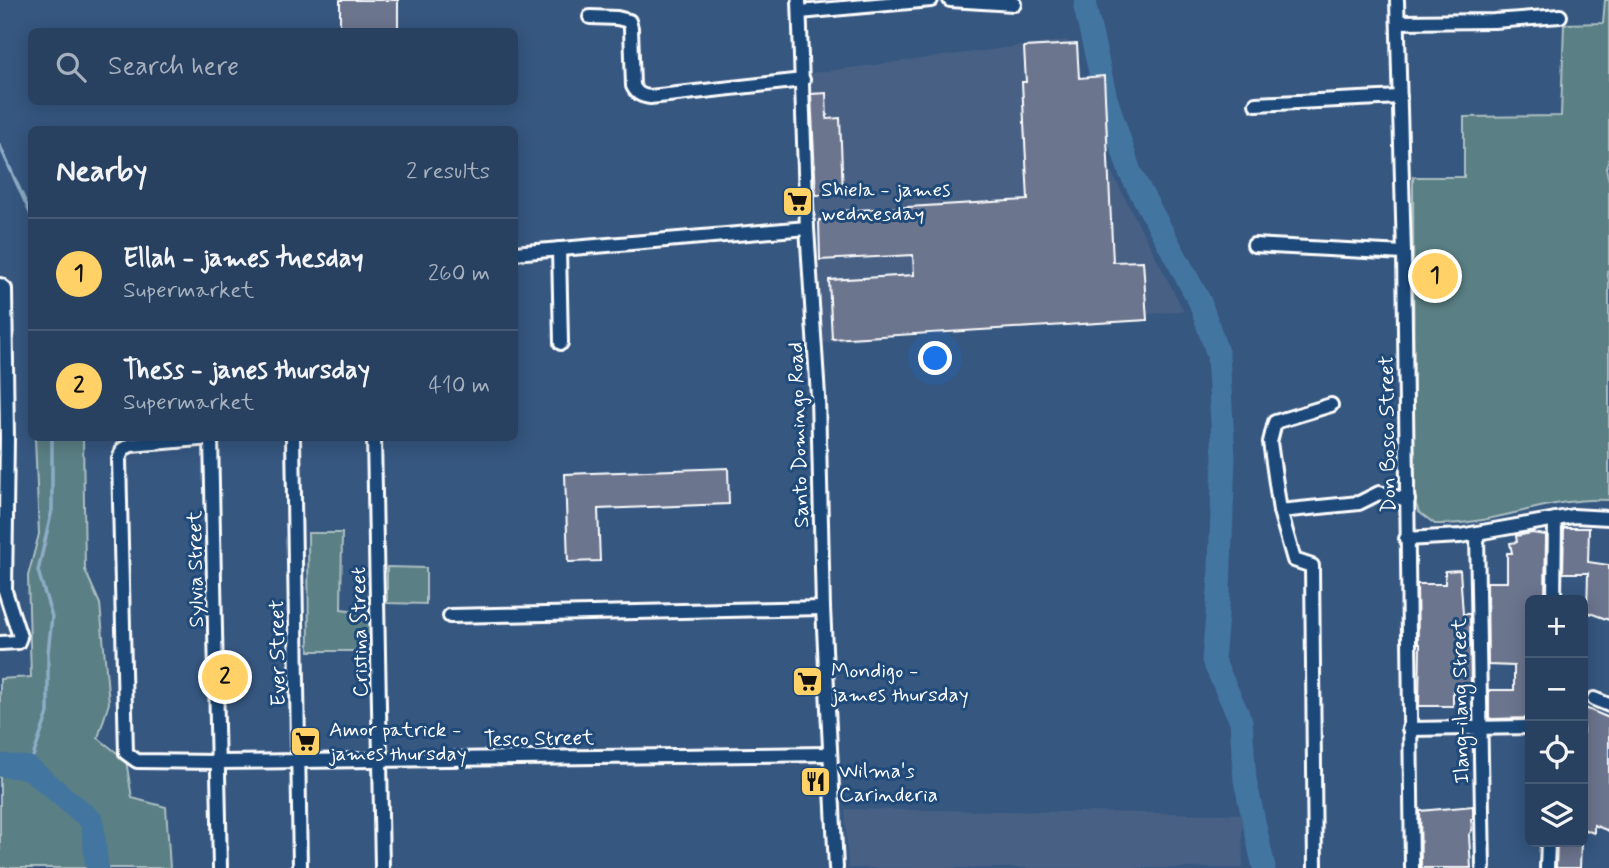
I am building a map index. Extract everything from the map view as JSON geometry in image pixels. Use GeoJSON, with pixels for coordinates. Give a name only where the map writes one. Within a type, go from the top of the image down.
{"type":"FeatureCollection","features":[{"type":"Feature","properties":{"kind":"street"},"geometry":{"type":"LineString","coordinates":[[799,6],[931,0]]}},
{"type":"Feature","properties":{"kind":"street"},"geometry":{"type":"LineString","coordinates":[[950,0],[1014,4]]}},
{"type":"Feature","properties":{"kind":"street","name":"Don Bosco Street"},"geometry":{"type":"LineString","coordinates":[[1397,0],[1404,253],[1412,868]]}},
{"type":"Feature","properties":{"kind":"street","name":"Santo Domingo Road"},"geometry":{"type":"LineString","coordinates":[[799,6],[807,228],[818,396],[823,608],[836,868]]}},
{"type":"Feature","properties":{"kind":"street"},"geometry":{"type":"LineString","coordinates":[[1398,22],[1494,21],[1560,16]]}},
{"type":"Feature","properties":{"kind":"street"},"geometry":{"type":"LineString","coordinates":[[590,17],[617,18],[629,22],[633,86],[641,96],[803,80]]}},
{"type":"Feature","properties":{"kind":"street"},"geometry":{"type":"LineString","coordinates":[[1256,104],[1401,97]]}},
{"type":"Feature","properties":{"kind":"street"},"geometry":{"type":"LineString","coordinates":[[518,253],[807,228]]}},
{"type":"Feature","properties":{"kind":"street"},"geometry":{"type":"LineString","coordinates":[[1254,246],[1404,253]]}},
{"type":"Feature","properties":{"kind":"street"},"geometry":{"type":"LineString","coordinates":[[559,249],[561,343]]}},
{"type":"Feature","properties":{"kind":"street"},"geometry":{"type":"LineString","coordinates":[[0,285],[5,289],[2,591],[20,637],[18,642],[0,643]]}},
{"type":"Feature","properties":{"kind":"street"},"geometry":{"type":"LineString","coordinates":[[1315,868],[1312,566],[1294,560],[1280,511],[1270,442],[1275,422],[1331,405]]}},
{"type":"Feature","properties":{"kind":"street","name":"Tesco Street"},"geometry":{"type":"LineString","coordinates":[[177,441],[131,445],[122,449],[119,459],[126,753],[137,761],[830,754]]}},
{"type":"Feature","properties":{"kind":"street","name":"Sylvia Street"},"geometry":{"type":"LineString","coordinates":[[211,441],[220,868]]}},
{"type":"Feature","properties":{"kind":"street","name":"Ever Street"},"geometry":{"type":"LineString","coordinates":[[293,441],[300,868]]}},
{"type":"Feature","properties":{"kind":"street","name":"Cristina Street"},"geometry":{"type":"LineString","coordinates":[[374,441],[382,868]]}},
{"type":"Feature","properties":{"kind":"street"},"geometry":{"type":"LineString","coordinates":[[1280,511],[1359,503],[1380,494],[1408,500]]}},
{"type":"Feature","properties":{"kind":"street"},"geometry":{"type":"LineString","coordinates":[[1406,539],[1476,534],[1581,516],[1609,518]]}},
{"type":"Feature","properties":{"kind":"street"},"geometry":{"type":"LineString","coordinates":[[1554,595],[1555,519]]}},
{"type":"Feature","properties":{"kind":"street","name":"Ilang-ilang Street"},"geometry":{"type":"LineString","coordinates":[[1476,534],[1483,868]]}},
{"type":"Feature","properties":{"kind":"street"},"geometry":{"type":"LineString","coordinates":[[450,616],[823,608]]}},
{"type":"Feature","properties":{"kind":"street"},"geometry":{"type":"LineString","coordinates":[[1594,699],[1609,705]]}},
{"type":"Feature","properties":{"kind":"street"},"geometry":{"type":"LineString","coordinates":[[1409,729],[1525,727]]}},
{"type":"Feature","properties":{"kind":"street"},"geometry":{"type":"LineString","coordinates":[[1547,868],[1548,847]]}},
{"type":"Feature","properties":{"kind":"shaded area"},"geometry":{"type":"Polygon","coordinates":[[[1067,40],[1104,158],[1184,311],[822,343],[811,73],[1067,40]]]}},
{"type":"Feature","properties":{"kind":"shaded area"},"geometry":{"type":"Polygon","coordinates":[[[845,809],[1242,814],[1243,868],[848,868],[845,809]]]}},
{"type":"Feature","properties":{"kind":"green space"},"geometry":{"type":"Polygon","coordinates":[[[1605,0],[1609,0],[1609,160],[1606,168],[1609,181],[1609,500],[1565,502],[1478,521],[1435,524],[1419,512],[1414,499],[1413,177],[1464,177],[1464,117],[1561,116],[1564,24],[1603,23],[1605,0]]]}},
{"type":"Feature","properties":{"kind":"green space"},"geometry":{"type":"Polygon","coordinates":[[[35,441],[83,441],[85,570],[100,604],[109,703],[98,738],[126,760],[132,798],[166,807],[170,868],[0,868],[0,679],[31,677],[28,576],[39,534],[35,441]]]}},
{"type":"Feature","properties":{"kind":"green space"},"geometry":{"type":"Polygon","coordinates":[[[308,533],[342,533],[341,609],[372,613],[372,651],[309,651],[308,533]]]}},
{"type":"Feature","properties":{"kind":"green space"},"geometry":{"type":"Polygon","coordinates":[[[387,567],[426,568],[426,604],[387,603],[387,567]]]}},
{"type":"Feature","properties":{"kind":"building"},"geometry":{"type":"Polygon","coordinates":[[[340,0],[398,0],[398,28],[340,28],[340,0]]]}},
{"type":"Feature","properties":{"kind":"building"},"geometry":{"type":"Polygon","coordinates":[[[1077,44],[1079,78],[1104,76],[1113,262],[1143,261],[1147,320],[832,339],[829,280],[914,275],[913,255],[820,260],[819,220],[842,219],[841,211],[1028,200],[1022,82],[1026,82],[1024,47],[1077,44]]]}},
{"type":"Feature","properties":{"kind":"building"},"geometry":{"type":"Polygon","coordinates":[[[826,93],[827,119],[840,118],[843,194],[816,195],[811,94],[826,93]]]}},
{"type":"Feature","properties":{"kind":"building"},"geometry":{"type":"Polygon","coordinates":[[[728,468],[729,504],[598,509],[600,561],[568,562],[565,474],[728,468]]]}},
{"type":"Feature","properties":{"kind":"building"},"geometry":{"type":"Polygon","coordinates":[[[1564,528],[1589,528],[1588,562],[1609,565],[1609,620],[1588,612],[1588,573],[1563,573],[1564,528]]]}},
{"type":"Feature","properties":{"kind":"building"},"geometry":{"type":"Polygon","coordinates":[[[1532,533],[1546,535],[1545,595],[1525,595],[1525,718],[1492,719],[1489,718],[1489,690],[1514,690],[1514,666],[1488,665],[1487,582],[1507,582],[1507,553],[1512,553],[1510,543],[1517,542],[1516,536],[1532,533]]]}},
{"type":"Feature","properties":{"kind":"building"},"geometry":{"type":"Polygon","coordinates":[[[1460,570],[1463,614],[1470,614],[1471,691],[1453,691],[1453,706],[1419,706],[1417,584],[1445,584],[1445,571],[1460,570]]]}},
{"type":"Feature","properties":{"kind":"building"},"geometry":{"type":"Polygon","coordinates":[[[1588,709],[1609,718],[1609,831],[1594,825],[1594,833],[1588,831],[1588,709]]]}},
{"type":"Feature","properties":{"kind":"building"},"geometry":{"type":"Polygon","coordinates":[[[1473,806],[1472,830],[1469,835],[1471,868],[1421,868],[1420,811],[1473,806]]]}},
{"type":"Feature","properties":{"kind":"building"},"geometry":{"type":"Polygon","coordinates":[[[1557,847],[1581,847],[1580,868],[1556,868],[1557,847]]]}},
{"type":"Feature","properties":{"kind":"waterway"},"geometry":{"type":"LineString","coordinates":[[1086,0],[1085,7],[1106,98],[1130,172],[1200,302],[1218,355],[1224,457],[1219,592],[1213,660],[1241,721],[1245,780],[1264,868]]}},
{"type":"Feature","properties":{"kind":"waterway"},"geometry":{"type":"LineString","coordinates":[[0,146],[28,208]]}},
{"type":"Feature","properties":{"kind":"waterway"},"geometry":{"type":"LineString","coordinates":[[29,768],[48,713],[48,652],[52,617],[38,571],[52,510],[52,441]]}},
{"type":"Feature","properties":{"kind":"waterway"},"geometry":{"type":"LineString","coordinates":[[0,765],[29,768],[92,821],[97,868]]}},
{"type":"Feature","properties":{"kind":"place","name":"Shiela - james wednesday"},"geometry":{"type":"Point","coordinates":[798,201]}},
{"type":"Feature","properties":{"kind":"place","name":"Ellah - james tuesday"},"geometry":{"type":"Point","coordinates":[1435,276]}},
{"type":"Feature","properties":{"kind":"place","name":"Thess - janes thursday"},"geometry":{"type":"Point","coordinates":[225,677]}},
{"type":"Feature","properties":{"kind":"place","name":"Mondigo - james thursday"},"geometry":{"type":"Point","coordinates":[808,682]}},
{"type":"Feature","properties":{"kind":"place","name":"Amor patrick - james thursday"},"geometry":{"type":"Point","coordinates":[306,741]}},
{"type":"Feature","properties":{"kind":"place","name":"Wilma's Carinderia"},"geometry":{"type":"Point","coordinates":[816,782]}}]}
